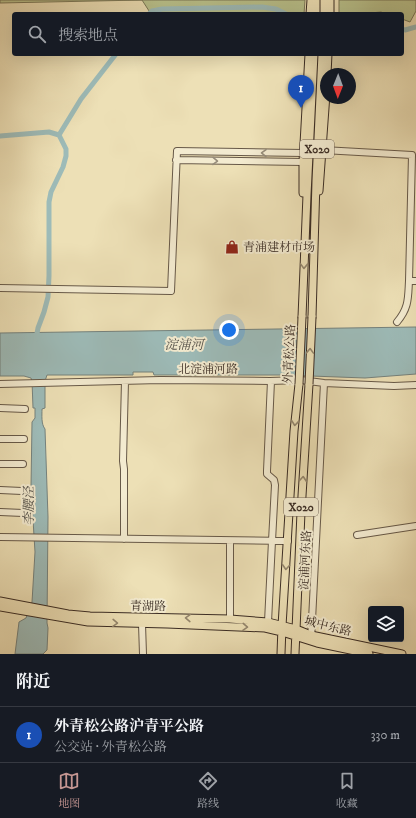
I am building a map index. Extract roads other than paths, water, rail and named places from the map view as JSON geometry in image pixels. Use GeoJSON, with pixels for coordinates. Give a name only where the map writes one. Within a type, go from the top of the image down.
{"type":"FeatureCollection","features":[{"type":"Feature","properties":{"kind":"main road"},"geometry":{"type":"LineString","coordinates":[[310,12],[312,1]]}},
{"type":"Feature","properties":{"kind":"main road"},"geometry":{"type":"LineString","coordinates":[[312,1],[315,12]]}},
{"type":"Feature","properties":{"kind":"main road"},"geometry":{"type":"LineString","coordinates":[[306,213],[303,191],[303,153],[309,56]]}},
{"type":"Feature","properties":{"kind":"main road","name":"外青松公路"},"geometry":{"type":"LineString","coordinates":[[295,654],[312,317],[317,82],[314,56]]}},
{"type":"Feature","properties":{"kind":"main road","name":"外青松公路"},"geometry":{"type":"LineString","coordinates":[[282,654],[282,629],[294,431],[299,384],[306,213],[317,82],[322,56]]}},
{"type":"Feature","properties":{"kind":"main road"},"geometry":{"type":"LineString","coordinates":[[327,68],[328,56]]}},
{"type":"Feature","properties":{"kind":"main road"},"geometry":{"type":"LineString","coordinates":[[315,217],[320,187],[325,104]]}},
{"type":"Feature","properties":{"kind":"main road","name":"青湖路"},"geometry":{"type":"LineString","coordinates":[[0,601],[26,609]]}},
{"type":"Feature","properties":{"kind":"main road","name":"青湖路"},"geometry":{"type":"LineString","coordinates":[[0,607],[26,609],[88,622],[282,629]]}},
{"type":"Feature","properties":{"kind":"main road","name":"青湖路"},"geometry":{"type":"LineString","coordinates":[[49,613],[90,616],[230,619],[268,622],[282,629]]}},
{"type":"Feature","properties":{"kind":"main road","name":"城中东路"},"geometry":{"type":"LineString","coordinates":[[282,629],[369,654]]}},
{"type":"Feature","properties":{"kind":"main road","name":"城中东路"},"geometry":{"type":"LineString","coordinates":[[311,638],[402,654]]}},
{"type":"Feature","properties":{"kind":"street"},"geometry":{"type":"LineString","coordinates":[[323,150],[412,155],[413,281],[408,296],[406,309],[397,322]]}},
{"type":"Feature","properties":{"kind":"street"},"geometry":{"type":"LineString","coordinates":[[0,288],[171,291],[177,151],[303,153]]}},
{"type":"Feature","properties":{"kind":"street"},"geometry":{"type":"LineString","coordinates":[[176,160],[303,162]]}},
{"type":"Feature","properties":{"kind":"street","name":"北淀浦河路"},"geometry":{"type":"LineString","coordinates":[[0,384],[160,380],[300,380],[324,384],[394,386],[416,385]]}},
{"type":"Feature","properties":{"kind":"street"},"geometry":{"type":"LineString","coordinates":[[268,622],[276,485],[274,480],[267,474],[272,380]]}},
{"type":"Feature","properties":{"kind":"street"},"geometry":{"type":"LineString","coordinates":[[124,539],[123,461],[125,381]]}},
{"type":"Feature","properties":{"kind":"street","name":"淀浦河东路"},"geometry":{"type":"LineString","coordinates":[[311,638],[324,384]]}},
{"type":"Feature","properties":{"kind":"street"},"geometry":{"type":"LineString","coordinates":[[0,408],[25,409]]}},
{"type":"Feature","properties":{"kind":"street"},"geometry":{"type":"LineString","coordinates":[[0,439],[24,439]]}},
{"type":"Feature","properties":{"kind":"street"},"geometry":{"type":"LineString","coordinates":[[0,464],[23,464]]}},
{"type":"Feature","properties":{"kind":"street"},"geometry":{"type":"LineString","coordinates":[[0,490],[22,491]]}},
{"type":"Feature","properties":{"kind":"street"},"geometry":{"type":"LineString","coordinates":[[0,512],[22,513]]}},
{"type":"Feature","properties":{"kind":"street"},"geometry":{"type":"LineString","coordinates":[[357,534],[416,526]]}},
{"type":"Feature","properties":{"kind":"street"},"geometry":{"type":"LineString","coordinates":[[0,537],[288,541]]}},
{"type":"Feature","properties":{"kind":"street"},"geometry":{"type":"LineString","coordinates":[[230,541],[230,619]]}},
{"type":"Feature","properties":{"kind":"street"},"geometry":{"type":"LineString","coordinates":[[142,624],[142,654]]}},
{"type":"Feature","properties":{"kind":"water","name":"淀浦河"},"geometry":{"type":"Polygon","coordinates":[[[416,327],[416,374],[365,378],[284,375],[154,375],[153,372],[133,372],[133,375],[47,375],[45,381],[45,408],[42,409],[42,417],[45,429],[48,517],[47,650],[43,654],[15,654],[19,622],[26,618],[32,602],[35,552],[31,487],[32,422],[35,418],[35,408],[33,408],[31,378],[24,376],[0,376],[0,333],[416,327]]]}},
{"type":"Feature","properties":{"kind":"waterway"},"geometry":{"type":"LineString","coordinates":[[151,12],[162,9],[262,7],[276,9],[282,12]]}},
{"type":"Feature","properties":{"kind":"waterway"},"geometry":{"type":"LineString","coordinates":[[404,30],[416,27]]}},
{"type":"Feature","properties":{"kind":"waterway"},"geometry":{"type":"LineString","coordinates":[[59,135],[81,99],[114,56]]}},
{"type":"Feature","properties":{"kind":"waterway"},"geometry":{"type":"LineString","coordinates":[[0,136],[49,132],[59,135],[66,149],[63,167],[51,192],[49,202],[48,297],[36,339]]}},
{"type":"Feature","properties":{"kind":"place","name":"外青松公路沪青平公路"},"geometry":{"type":"Point","coordinates":[301,108]}},
{"type":"Feature","properties":{"kind":"place","name":"青浦建材市场"},"geometry":{"type":"Point","coordinates":[232,247]}},
{"type":"Feature","properties":{"kind":"water label","name":"李腰泾"},"geometry":{"type":"Point","coordinates":[28,506]}}]}
